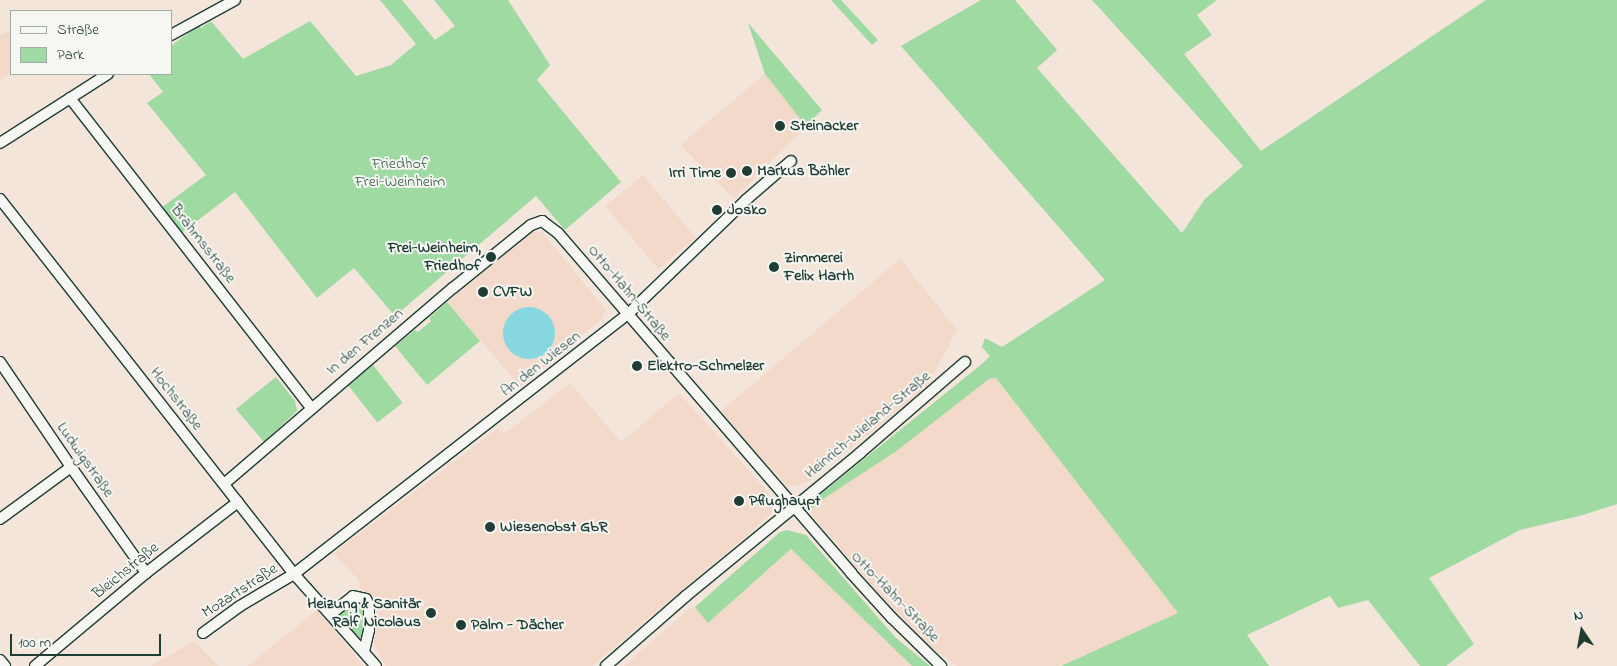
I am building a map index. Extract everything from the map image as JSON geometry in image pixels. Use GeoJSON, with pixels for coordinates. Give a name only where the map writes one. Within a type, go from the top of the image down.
{"type":"FeatureCollection","features":[{"type":"Feature","properties":{"kind":"street"},"geometry":{"type":"LineString","coordinates":[[172,34],[234,0]]}},
{"type":"Feature","properties":{"kind":"street"},"geometry":{"type":"LineString","coordinates":[[0,143],[106,75]]}},
{"type":"Feature","properties":{"kind":"street","name":"Brahmsstraße"},"geometry":{"type":"LineString","coordinates":[[70,98],[311,408]]}},
{"type":"Feature","properties":{"kind":"street","name":"An den Wiesen"},"geometry":{"type":"LineString","coordinates":[[294,574],[628,314],[747,199],[791,161]]}},
{"type":"Feature","properties":{"kind":"street","name":"Hochstraße"},"geometry":{"type":"LineString","coordinates":[[0,199],[294,574],[376,666]]}},
{"type":"Feature","properties":{"kind":"street","name":"Otto-Hahn-Straße"},"geometry":{"type":"LineString","coordinates":[[528,227],[539,221],[550,225],[892,618],[941,666]]}},
{"type":"Feature","properties":{"kind":"street","name":"In den Frenzen"},"geometry":{"type":"LineString","coordinates":[[224,484],[311,408],[528,227]]}},
{"type":"Feature","properties":{"kind":"street","name":"Ludwigstraße"},"geometry":{"type":"LineString","coordinates":[[0,362],[71,468],[146,573]]}},
{"type":"Feature","properties":{"kind":"street","name":"Heinrich-Wieland-Straße"},"geometry":{"type":"LineString","coordinates":[[606,666],[794,506],[860,453],[965,362]]}},
{"type":"Feature","properties":{"kind":"street"},"geometry":{"type":"LineString","coordinates":[[0,518],[71,468]]}},
{"type":"Feature","properties":{"kind":"street","name":"Bleichstraße"},"geometry":{"type":"LineString","coordinates":[[35,666],[146,573],[238,502]]}},
{"type":"Feature","properties":{"kind":"street","name":"Mozartstraße"},"geometry":{"type":"LineString","coordinates":[[203,633],[240,606],[294,574]]}},
{"type":"Feature","properties":{"kind":"street"},"geometry":{"type":"LineString","coordinates":[[331,614],[353,596],[366,599],[370,615],[364,651]]}},
{"type":"Feature","properties":{"kind":"street"},"geometry":{"type":"LineString","coordinates":[[0,660],[5,666]]}},
{"type":"Feature","properties":{"kind":"shaded area"},"geometry":{"type":"Polygon","coordinates":[[[10,30],[10,73],[0,81],[0,34],[10,30]]]}},
{"type":"Feature","properties":{"kind":"shaded area"},"geometry":{"type":"Polygon","coordinates":[[[765,74],[806,126],[734,199],[680,145],[765,74]]]}},
{"type":"Feature","properties":{"kind":"shaded area"},"geometry":{"type":"Polygon","coordinates":[[[643,175],[696,238],[658,269],[605,206],[643,175]]]}},
{"type":"Feature","properties":{"kind":"shaded area"},"geometry":{"type":"Polygon","coordinates":[[[534,231],[543,233],[605,309],[603,318],[521,387],[447,302],[534,231]]]}},
{"type":"Feature","properties":{"kind":"shaded area"},"geometry":{"type":"Polygon","coordinates":[[[900,259],[957,330],[925,390],[808,482],[788,487],[720,412],[900,259]]]}},
{"type":"Feature","properties":{"kind":"shaded area"},"geometry":{"type":"Polygon","coordinates":[[[996,378],[1178,613],[1061,666],[957,666],[922,640],[901,619],[815,519],[810,511],[816,504],[989,379],[996,378]]]}},
{"type":"Feature","properties":{"kind":"shaded area"},"geometry":{"type":"Polygon","coordinates":[[[570,383],[621,442],[679,393],[774,499],[775,510],[592,666],[386,666],[374,645],[377,605],[375,598],[360,588],[359,581],[334,553],[498,428],[503,433],[512,428],[570,383]]]}},
{"type":"Feature","properties":{"kind":"shaded area"},"geometry":{"type":"Polygon","coordinates":[[[791,549],[912,666],[624,666],[690,608],[695,607],[708,623],[791,549]]]}},
{"type":"Feature","properties":{"kind":"shaded area"},"geometry":{"type":"Polygon","coordinates":[[[317,610],[364,666],[247,666],[317,610]]]}},
{"type":"Feature","properties":{"kind":"shaded area"},"geometry":{"type":"Polygon","coordinates":[[[193,641],[219,666],[151,666],[193,641]]]}},
{"type":"Feature","properties":{"kind":"green space","name":"Friedhof Frei-Weinheim"},"geometry":{"type":"Polygon","coordinates":[[[380,0],[402,0],[435,40],[455,26],[434,0],[508,0],[550,65],[537,80],[621,182],[565,230],[536,196],[395,316],[354,268],[317,298],[235,192],[180,234],[161,208],[206,175],[147,103],[163,92],[150,75],[172,75],[172,45],[199,25],[201,28],[211,21],[243,59],[310,21],[356,76],[391,65],[416,44],[380,0]]]}},
{"type":"Feature","properties":{"kind":"green space"},"geometry":{"type":"Polygon","coordinates":[[[831,0],[841,0],[878,40],[872,45],[831,0]]]}},
{"type":"Feature","properties":{"kind":"green space"},"geometry":{"type":"Polygon","coordinates":[[[981,0],[1015,0],[1057,50],[1037,68],[1182,233],[1205,199],[1243,166],[1092,0],[1217,0],[1197,15],[1212,35],[1184,54],[1261,151],[1486,0],[1617,0],[1617,504],[1583,515],[1520,530],[1429,578],[1474,644],[1446,666],[1420,666],[1368,600],[1338,608],[1330,596],[1247,635],[1269,666],[1061,666],[1178,613],[996,378],[989,379],[895,452],[817,503],[810,511],[812,501],[983,363],[990,356],[982,347],[985,338],[1002,347],[1105,280],[901,46],[981,0]]]}},
{"type":"Feature","properties":{"kind":"green space"},"geometry":{"type":"Polygon","coordinates":[[[748,23],[822,110],[806,126],[765,74],[748,23]]]}},
{"type":"Feature","properties":{"kind":"green space"},"geometry":{"type":"Polygon","coordinates":[[[447,302],[480,341],[427,385],[395,346],[415,330],[418,332],[431,321],[429,318],[447,302]]]}},
{"type":"Feature","properties":{"kind":"green space"},"geometry":{"type":"Polygon","coordinates":[[[373,365],[403,403],[377,423],[348,385],[373,365]]]}},
{"type":"Feature","properties":{"kind":"green space"},"geometry":{"type":"Polygon","coordinates":[[[276,377],[295,401],[297,411],[264,442],[236,409],[276,377]]]}},
{"type":"Feature","properties":{"kind":"green space"},"geometry":{"type":"Polygon","coordinates":[[[787,530],[806,535],[895,637],[930,666],[912,666],[791,549],[708,623],[695,607],[780,532],[787,530]]]}},
{"type":"Feature","properties":{"kind":"green space"},"geometry":{"type":"Polygon","coordinates":[[[357,600],[364,605],[365,634],[359,639],[339,616],[352,602],[357,600]]]}},
{"type":"Feature","properties":{"kind":"water"},"geometry":{"type":"Polygon","coordinates":[[[524,307],[534,307],[543,311],[551,319],[555,333],[551,347],[543,355],[534,359],[524,359],[515,355],[507,347],[503,338],[503,328],[507,319],[515,311],[524,307]]]}},
{"type":"Feature","properties":{"kind":"place","name":"Steinacker"},"geometry":{"type":"Point","coordinates":[780,126]}},
{"type":"Feature","properties":{"kind":"place","name":"Markus Böhler"},"geometry":{"type":"Point","coordinates":[747,171]}},
{"type":"Feature","properties":{"kind":"place","name":"Irri Time"},"geometry":{"type":"Point","coordinates":[731,173]}},
{"type":"Feature","properties":{"kind":"place","name":"Josko"},"geometry":{"type":"Point","coordinates":[717,210]}},
{"type":"Feature","properties":{"kind":"place","name":"Frei-Weinheim, Friedhof"},"geometry":{"type":"Point","coordinates":[491,257]}},
{"type":"Feature","properties":{"kind":"place","name":"Zimmerei Felix Harth"},"geometry":{"type":"Point","coordinates":[774,267]}},
{"type":"Feature","properties":{"kind":"place","name":"CVFW"},"geometry":{"type":"Point","coordinates":[483,292]}},
{"type":"Feature","properties":{"kind":"place","name":"Elektro-Schmelzer"},"geometry":{"type":"Point","coordinates":[637,366]}},
{"type":"Feature","properties":{"kind":"place","name":"Pflughaupt"},"geometry":{"type":"Point","coordinates":[739,501]}},
{"type":"Feature","properties":{"kind":"place","name":"Wiesenobst GbR"},"geometry":{"type":"Point","coordinates":[490,527]}},
{"type":"Feature","properties":{"kind":"place","name":"Heizung & Sanitär Ralf Nicolaus"},"geometry":{"type":"Point","coordinates":[431,613]}},
{"type":"Feature","properties":{"kind":"place","name":"Palm - Dächer"},"geometry":{"type":"Point","coordinates":[461,625]}}]}
